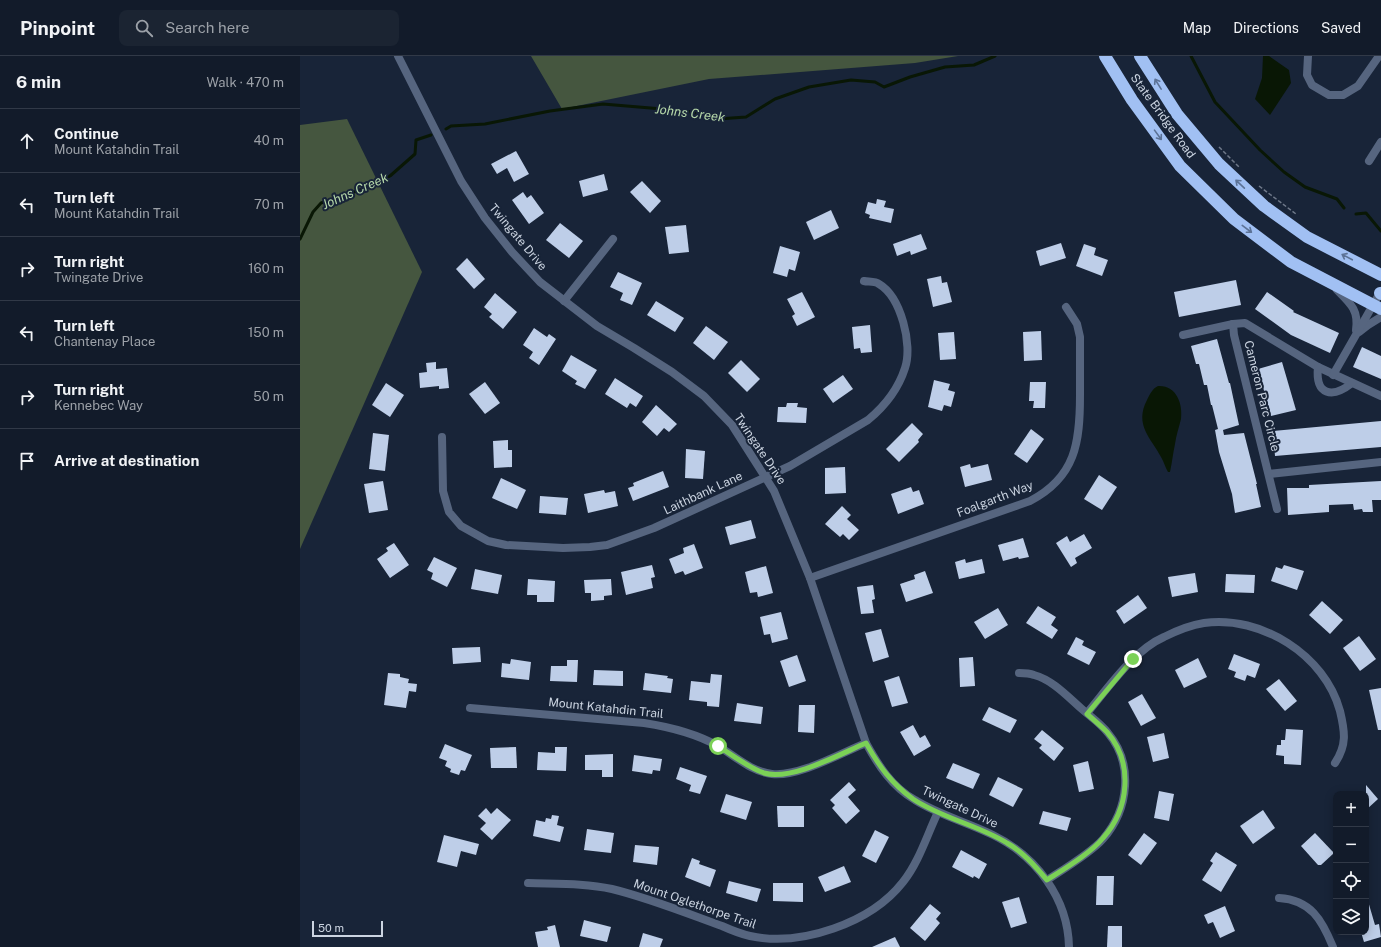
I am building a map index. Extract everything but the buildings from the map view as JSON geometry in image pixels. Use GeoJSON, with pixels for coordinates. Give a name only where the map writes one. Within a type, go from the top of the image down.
{"type":"FeatureCollection","features":[{"type":"Feature","properties":{"kind":"highway","name":"State Bridge Road"},"geometry":{"type":"LineString","coordinates":[[1105,56],[1132,100],[1180,166],[1234,219],[1291,262],[1377,307]]}},
{"type":"Feature","properties":{"kind":"highway","name":"State Bridge Road"},"geometry":{"type":"LineString","coordinates":[[1140,56],[1177,114],[1219,164],[1264,206],[1307,236],[1381,276]]}},
{"type":"Feature","properties":{"kind":"street","name":"Twingate Drive"},"geometry":{"type":"LineString","coordinates":[[398,56],[461,180],[485,218],[512,252],[540,282],[564,301],[596,326],[672,372],[704,396],[732,425],[767,477],[774,491],[810,578],[866,743],[879,765],[895,784],[914,799],[938,812],[992,834],[1008,843],[1030,860],[1047,880],[1058,899],[1066,920],[1068,947]]}},
{"type":"Feature","properties":{"kind":"street"},"geometry":{"type":"LineString","coordinates":[[1308,56],[1307,75],[1312,85],[1329,95],[1344,95],[1358,86],[1379,56]]}},
{"type":"Feature","properties":{"kind":"street"},"geometry":{"type":"LineString","coordinates":[[1369,161],[1381,142]]}},
{"type":"Feature","properties":{"kind":"street"},"geometry":{"type":"LineString","coordinates":[[564,301],[613,239]]}},
{"type":"Feature","properties":{"kind":"street","name":"Laithbank Lane"},"geometry":{"type":"LineString","coordinates":[[442,437],[443,491],[449,512],[461,526],[488,541],[506,545],[563,548],[607,545],[654,528],[790,466],[868,420],[890,399],[899,385],[906,368],[907,341],[898,309],[890,293],[878,283],[864,281]]}},
{"type":"Feature","properties":{"kind":"street"},"geometry":{"type":"LineString","coordinates":[[1327,281],[1354,309],[1358,320],[1355,335]]}},
{"type":"Feature","properties":{"kind":"street"},"geometry":{"type":"LineString","coordinates":[[1333,375],[1355,335],[1377,307],[1381,292]]}},
{"type":"Feature","properties":{"kind":"street","name":"Foalgarth Way"},"geometry":{"type":"LineString","coordinates":[[810,578],[1030,501],[1042,495],[1053,485],[1064,473],[1071,459],[1077,440],[1079,423],[1080,337],[1077,324],[1066,307]]}},
{"type":"Feature","properties":{"kind":"street"},"geometry":{"type":"LineString","coordinates":[[1355,335],[1381,317]]}},
{"type":"Feature","properties":{"kind":"street"},"geometry":{"type":"LineString","coordinates":[[1183,335],[1233,324],[1245,323],[1318,368],[1381,396]]}},
{"type":"Feature","properties":{"kind":"street","name":"Cameron Parc Circle"},"geometry":{"type":"LineString","coordinates":[[1233,324],[1234,335],[1277,509]]}},
{"type":"Feature","properties":{"kind":"street"},"geometry":{"type":"LineString","coordinates":[[1318,368],[1318,384],[1326,391],[1338,392],[1344,390],[1352,384]]}},
{"type":"Feature","properties":{"kind":"street"},"geometry":{"type":"LineString","coordinates":[[1269,474],[1381,462]]}},
{"type":"Feature","properties":{"kind":"street"},"geometry":{"type":"LineString","coordinates":[[1087,714],[1133,659],[1162,637],[1182,629],[1204,623],[1225,623],[1246,626],[1272,634],[1295,647],[1312,663],[1327,681],[1338,705],[1344,730],[1344,747],[1335,763]]}},
{"type":"Feature","properties":{"kind":"street"},"geometry":{"type":"LineString","coordinates":[[1019,672],[1035,675],[1049,681],[1108,733],[1120,754],[1125,778],[1123,803],[1116,821],[1103,839],[1047,880]]}},
{"type":"Feature","properties":{"kind":"street","name":"Mount Katahdin Trail"},"geometry":{"type":"LineString","coordinates":[[470,708],[644,723],[669,727],[701,738],[718,746],[764,773],[773,774],[785,774],[806,768],[866,743]]}},
{"type":"Feature","properties":{"kind":"street","name":"Mount Oglethorpe Trail"},"geometry":{"type":"LineString","coordinates":[[528,883],[583,885],[612,889],[751,936],[775,940],[802,939],[822,934],[856,920],[874,910],[889,897],[903,882],[914,865],[938,812]]}},
{"type":"Feature","properties":{"kind":"street"},"geometry":{"type":"LineString","coordinates":[[1279,898],[1298,901],[1312,910],[1326,930],[1333,947]]}},
{"type":"Feature","properties":{"kind":"path"},"geometry":{"type":"LineString","coordinates":[[1216,143],[1242,169]]}},
{"type":"Feature","properties":{"kind":"path"},"geometry":{"type":"LineString","coordinates":[[1258,185],[1295,214]]}},
{"type":"Feature","properties":{"kind":"shaded area"},"geometry":{"type":"Polygon","coordinates":[[[531,56],[958,56],[915,63],[709,79],[562,109],[531,56]]]}},
{"type":"Feature","properties":{"kind":"shaded area"},"geometry":{"type":"Polygon","coordinates":[[[1263,56],[1269,56],[1289,70],[1291,83],[1270,115],[1255,99],[1262,78],[1263,56]]]}},
{"type":"Feature","properties":{"kind":"shaded area"},"geometry":{"type":"Polygon","coordinates":[[[347,119],[422,272],[300,549],[300,125],[347,119]]]}},
{"type":"Feature","properties":{"kind":"shaded area"},"geometry":{"type":"Polygon","coordinates":[[[1158,386],[1164,386],[1174,392],[1181,407],[1181,419],[1170,472],[1168,472],[1145,431],[1142,417],[1143,409],[1151,392],[1158,386]]]}},
{"type":"Feature","properties":{"kind":"waterway","name":"Johns Creek"},"geometry":{"type":"LineString","coordinates":[[446,129],[451,126],[485,124],[550,111],[603,104],[686,111],[718,119],[746,117],[775,99],[809,87],[851,80],[875,82],[884,87],[910,77],[945,67],[974,65],[995,56]]}},
{"type":"Feature","properties":{"kind":"waterway"},"geometry":{"type":"LineString","coordinates":[[1191,56],[1215,102],[1260,150],[1284,172],[1305,187],[1337,199],[1344,208]]}},
{"type":"Feature","properties":{"kind":"waterway","name":"Johns Creek"},"geometry":{"type":"LineString","coordinates":[[300,239],[313,212],[321,203],[366,188],[390,176],[415,154],[416,140],[431,135]]}},
{"type":"Feature","properties":{"kind":"waterway"},"geometry":{"type":"LineString","coordinates":[[1356,214],[1366,213],[1381,231]]}},
{"type":"Feature","properties":{"kind":"route"},"geometry":{"type":"LineString","coordinates":[[718,746],[764,773],[785,774],[806,768],[866,743],[879,765],[895,784],[914,799],[938,812],[992,834],[1008,843],[1030,860],[1047,880],[1103,839],[1116,821],[1123,803],[1125,792],[1124,768],[1120,754],[1108,733],[1087,714],[1133,659]]}}]}
